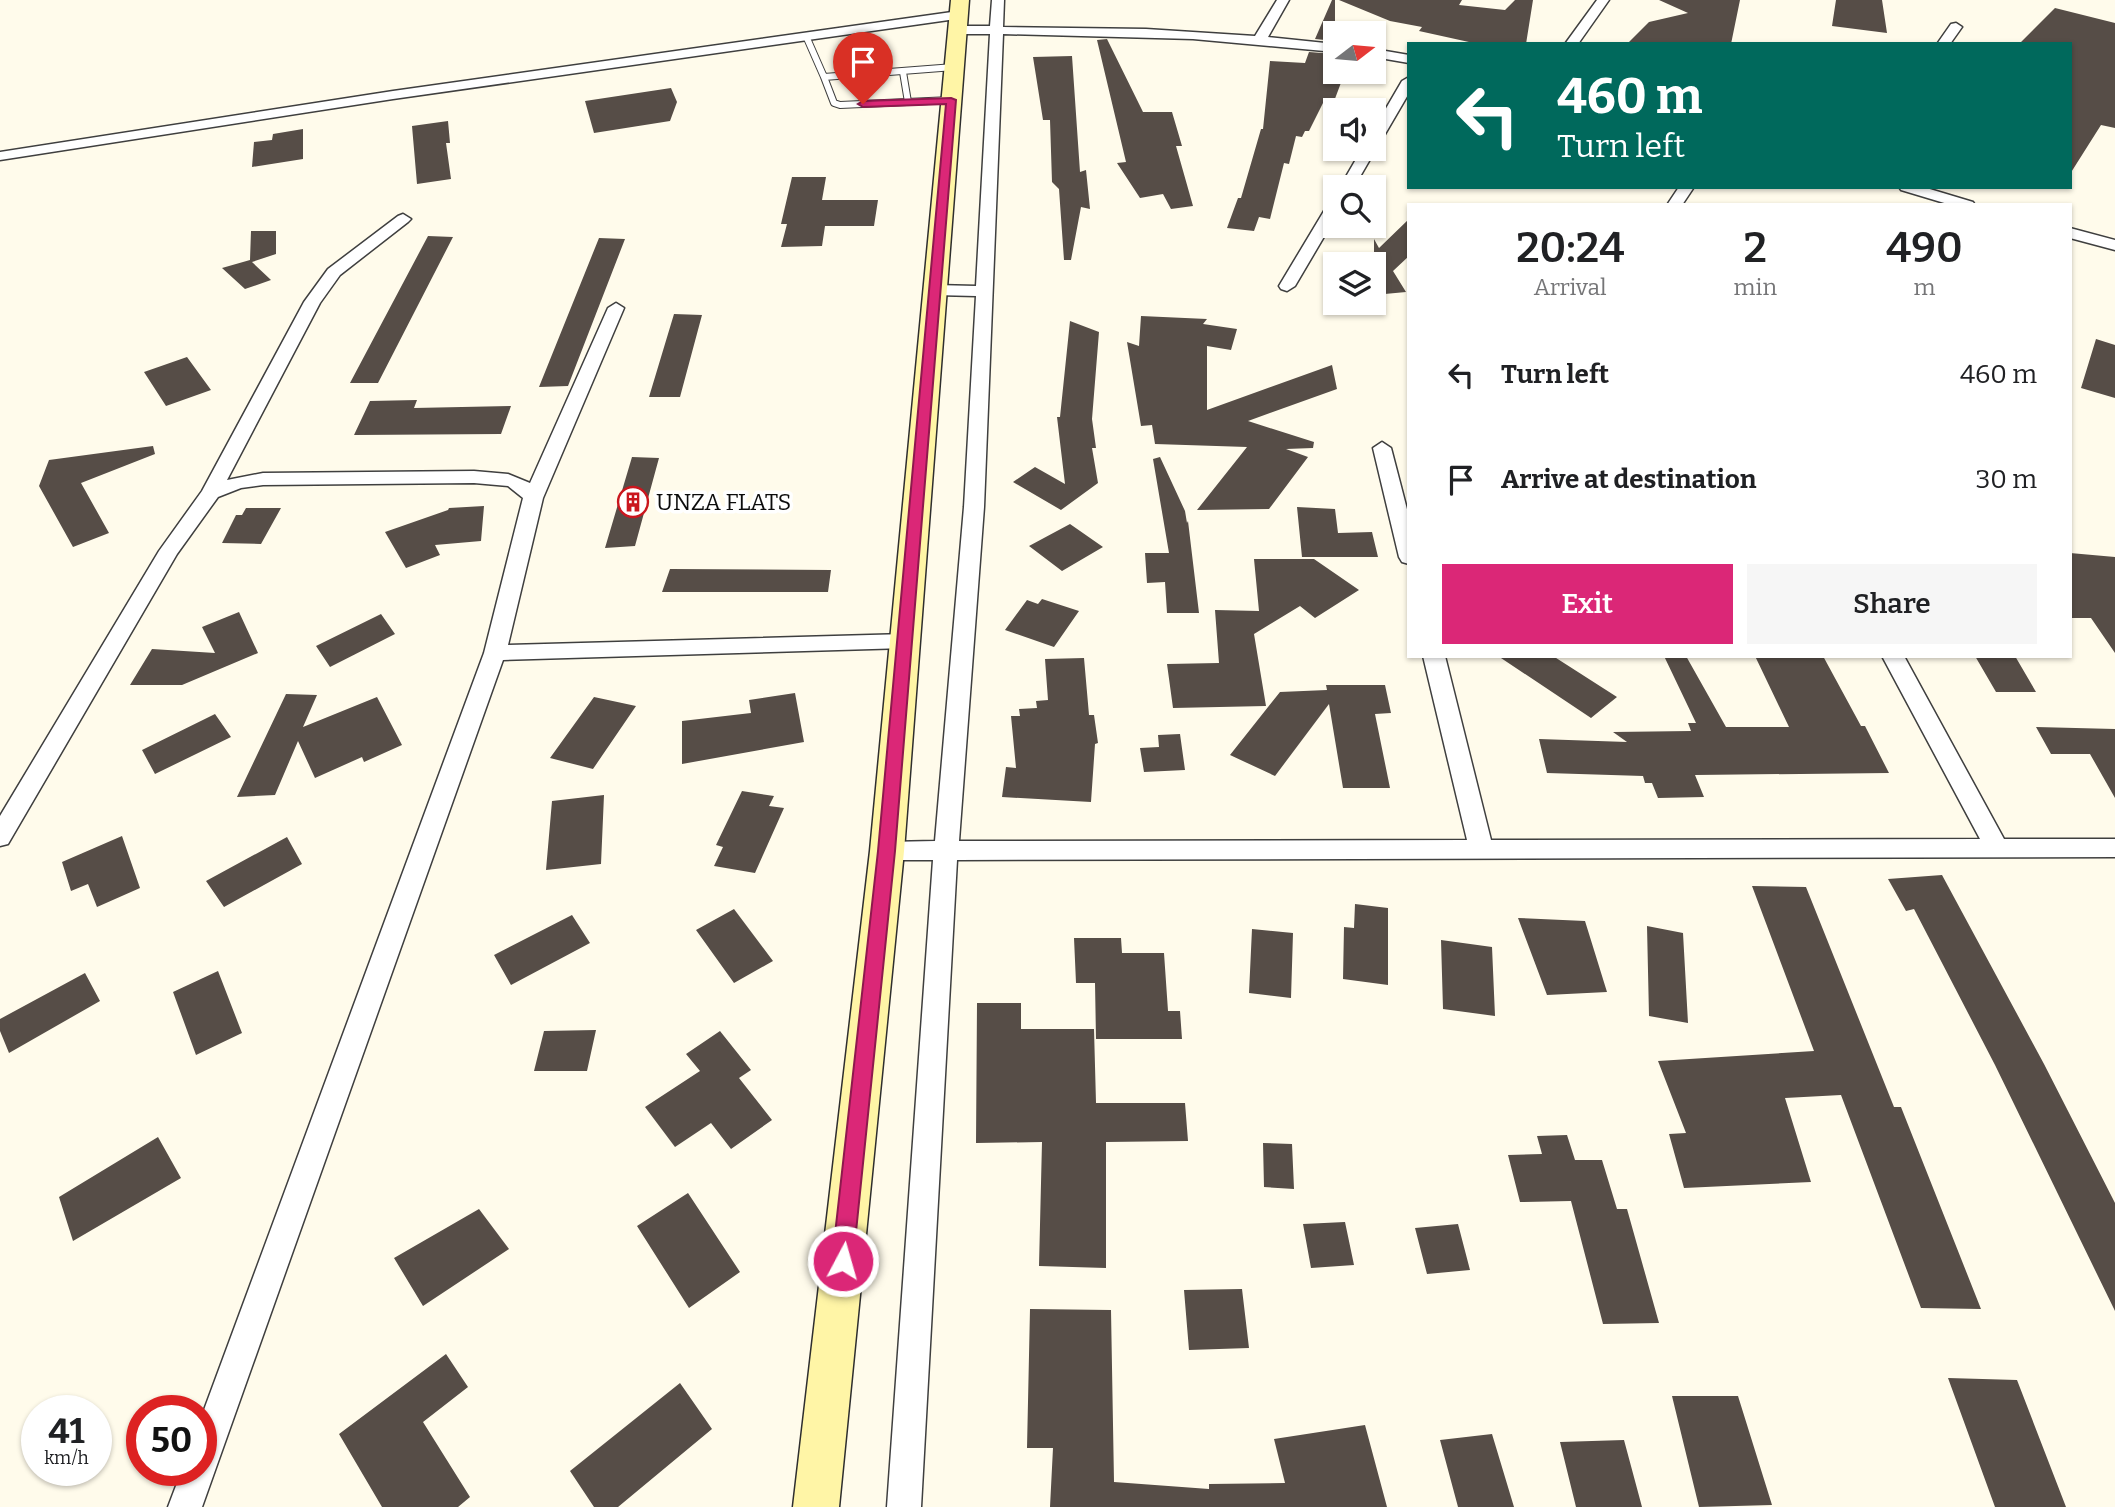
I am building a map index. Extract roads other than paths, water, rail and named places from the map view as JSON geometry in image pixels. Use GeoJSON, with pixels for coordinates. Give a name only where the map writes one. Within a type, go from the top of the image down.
{"type":"FeatureCollection","features":[{"type":"Feature","properties":{"kind":"main road"},"geometry":{"type":"LineString","coordinates":[[816,1507],[887,851],[958,15]]}},
{"type":"Feature","properties":{"kind":"street"},"geometry":{"type":"LineString","coordinates":[[904,1507],[946,850],[974,507],[998,0]]}},
{"type":"Feature","properties":{"kind":"street"},"geometry":{"type":"LineString","coordinates":[[1260,39],[1283,0]]}},
{"type":"Feature","properties":{"kind":"street"},"geometry":{"type":"LineString","coordinates":[[1572,42],[1602,0]]}},
{"type":"Feature","properties":{"kind":"street"},"geometry":{"type":"LineString","coordinates":[[0,156],[958,15],[998,30],[1131,31],[1260,39],[1323,47]]}},
{"type":"Feature","properties":{"kind":"street"},"geometry":{"type":"LineString","coordinates":[[1945,42],[1956,27]]}},
{"type":"Feature","properties":{"kind":"street"},"geometry":{"type":"LineString","coordinates":[[1386,56],[1407,60]]}},
{"type":"Feature","properties":{"kind":"street"},"geometry":{"type":"LineString","coordinates":[[1386,120],[1407,84]]}},
{"type":"Feature","properties":{"kind":"street"},"geometry":{"type":"LineString","coordinates":[[1913,189],[1961,203]]}},
{"type":"Feature","properties":{"kind":"street"},"geometry":{"type":"LineString","coordinates":[[0,837],[169,551],[211,494],[312,302],[334,272],[404,219]]}},
{"type":"Feature","properties":{"kind":"street"},"geometry":{"type":"LineString","coordinates":[[1287,286],[1323,226]]}},
{"type":"Feature","properties":{"kind":"street"},"geometry":{"type":"LineString","coordinates":[[2072,234],[2115,245]]}},
{"type":"Feature","properties":{"kind":"street"},"geometry":{"type":"LineString","coordinates":[[935,290],[984,291]]}},
{"type":"Feature","properties":{"kind":"street"},"geometry":{"type":"LineString","coordinates":[[217,1418],[495,653],[533,498],[616,308]]}},
{"type":"Feature","properties":{"kind":"street"},"geometry":{"type":"LineString","coordinates":[[1382,448],[1407,549]]}},
{"type":"Feature","properties":{"kind":"street"},"geometry":{"type":"LineString","coordinates":[[211,494],[237,483],[263,479],[474,477],[509,479],[525,485],[533,498]]}},
{"type":"Feature","properties":{"kind":"street"},"geometry":{"type":"LineString","coordinates":[[495,653],[906,641]]}},
{"type":"Feature","properties":{"kind":"street"},"geometry":{"type":"LineString","coordinates":[[1434,658],[1482,851]]}},
{"type":"Feature","properties":{"kind":"street"},"geometry":{"type":"LineString","coordinates":[[1894,658],[1997,849]]}},
{"type":"Feature","properties":{"kind":"street"},"geometry":{"type":"LineString","coordinates":[[887,851],[2115,848]]}},
{"type":"Feature","properties":{"kind":"street"},"geometry":{"type":"LineString","coordinates":[[185,1507],[192,1486]]}},
{"type":"Feature","properties":{"kind":"lane"},"geometry":{"type":"LineString","coordinates":[[806,36],[834,103],[840,105],[951,100]]}},
{"type":"Feature","properties":{"kind":"lane"},"geometry":{"type":"LineString","coordinates":[[824,77],[954,67]]}},
{"type":"Feature","properties":{"kind":"lane"},"geometry":{"type":"LineString","coordinates":[[903,72],[908,102]]}},
{"type":"Feature","properties":{"kind":"place","name":"UNZA FLATS"},"geometry":{"type":"Point","coordinates":[633,502]}}]}
